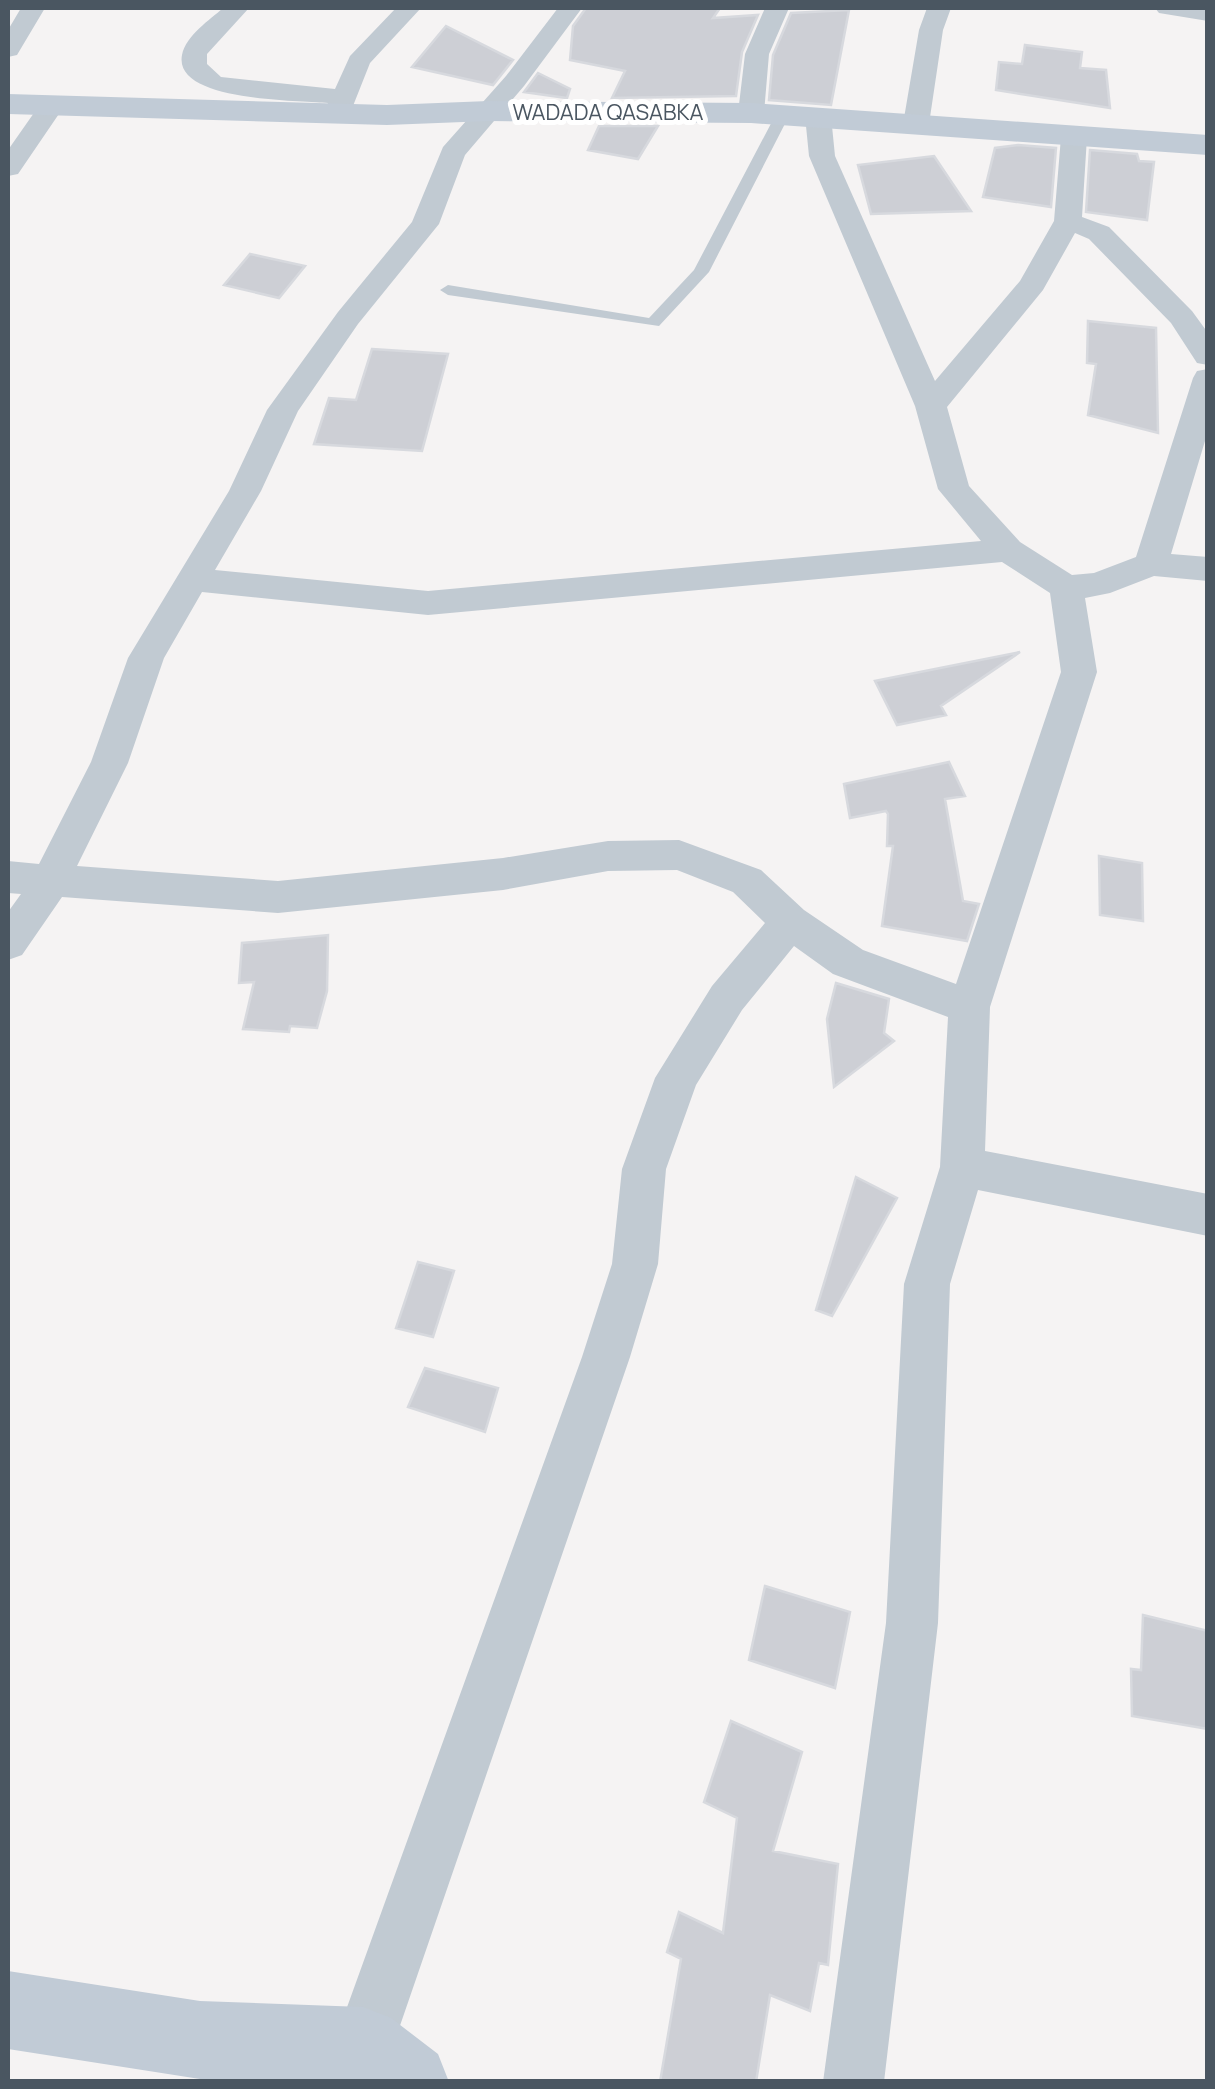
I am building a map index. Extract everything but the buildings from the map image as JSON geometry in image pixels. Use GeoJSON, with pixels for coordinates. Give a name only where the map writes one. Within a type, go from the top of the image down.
{"type":"FeatureCollection","features":[{"type":"Feature","properties":{"kind":"street"},"geometry":{"type":"LineString","coordinates":[[8,50],[33,8]]}},
{"type":"Feature","properties":{"kind":"street"},"geometry":{"type":"LineString","coordinates":[[237,8],[194,50],[192,62],[198,74],[214,84],[340,104],[359,61],[409,8]]}},
{"type":"Feature","properties":{"kind":"street"},"geometry":{"type":"LineString","coordinates":[[8,943],[51,882],[109,763],[146,658],[245,490],[283,410],[348,318],[424,224],[452,153],[570,8]]}},
{"type":"Feature","properties":{"kind":"street"},"geometry":{"type":"LineString","coordinates":[[767,113],[757,54],[777,8]]}},
{"type":"Feature","properties":{"kind":"street"},"geometry":{"type":"LineString","coordinates":[[916,124],[930,30],[939,8]]}},
{"type":"Feature","properties":{"kind":"street"},"geometry":{"type":"LineString","coordinates":[[1167,8],[1208,14]]}},
{"type":"Feature","properties":{"kind":"street","name":"WADADA QASABKA"},"geometry":{"type":"LineString","coordinates":[[8,104],[340,104],[387,115],[490,111],[767,113],[1208,145]]}},
{"type":"Feature","properties":{"kind":"street"},"geometry":{"type":"LineString","coordinates":[[8,168],[52,105]]}},
{"type":"Feature","properties":{"kind":"street"},"geometry":{"type":"LineString","coordinates":[[818,116],[822,156],[932,406],[954,489],[1008,550],[1066,587],[1098,585],[1151,564],[1208,569]]}},
{"type":"Feature","properties":{"kind":"street"},"geometry":{"type":"LineString","coordinates":[[932,406],[1033,284],[1068,221],[1074,137]]}},
{"type":"Feature","properties":{"kind":"street"},"geometry":{"type":"LineString","coordinates":[[1068,221],[1099,232],[1182,318],[1208,356]]}},
{"type":"Feature","properties":{"kind":"street"},"geometry":{"type":"LineString","coordinates":[[1151,564],[1208,378]]}},
{"type":"Feature","properties":{"kind":"street"},"geometry":{"type":"LineString","coordinates":[[192,579],[428,604],[1008,550]]}},
{"type":"Feature","properties":{"kind":"street"},"geometry":{"type":"LineString","coordinates":[[853,2082],[912,1624],[927,1284],[962,1167],[969,1007],[1079,672],[1066,587]]}},
{"type":"Feature","properties":{"kind":"street"},"geometry":{"type":"LineString","coordinates":[[8,878],[278,897],[503,874],[608,856],[679,855],[748,881],[790,922],[848,962],[969,1007]]}},
{"type":"Feature","properties":{"kind":"street"},"geometry":{"type":"LineString","coordinates":[[8,2010],[386,2064],[635,1264],[644,1169],[677,1078],[727,998],[790,922]]}},
{"type":"Feature","properties":{"kind":"street"},"geometry":{"type":"LineString","coordinates":[[962,1167],[1208,1214]]}},
{"type":"Feature","properties":{"kind":"lane"},"geometry":{"type":"LineString","coordinates":[[448,290],[653,323],[701,272],[767,113]]}}]}
